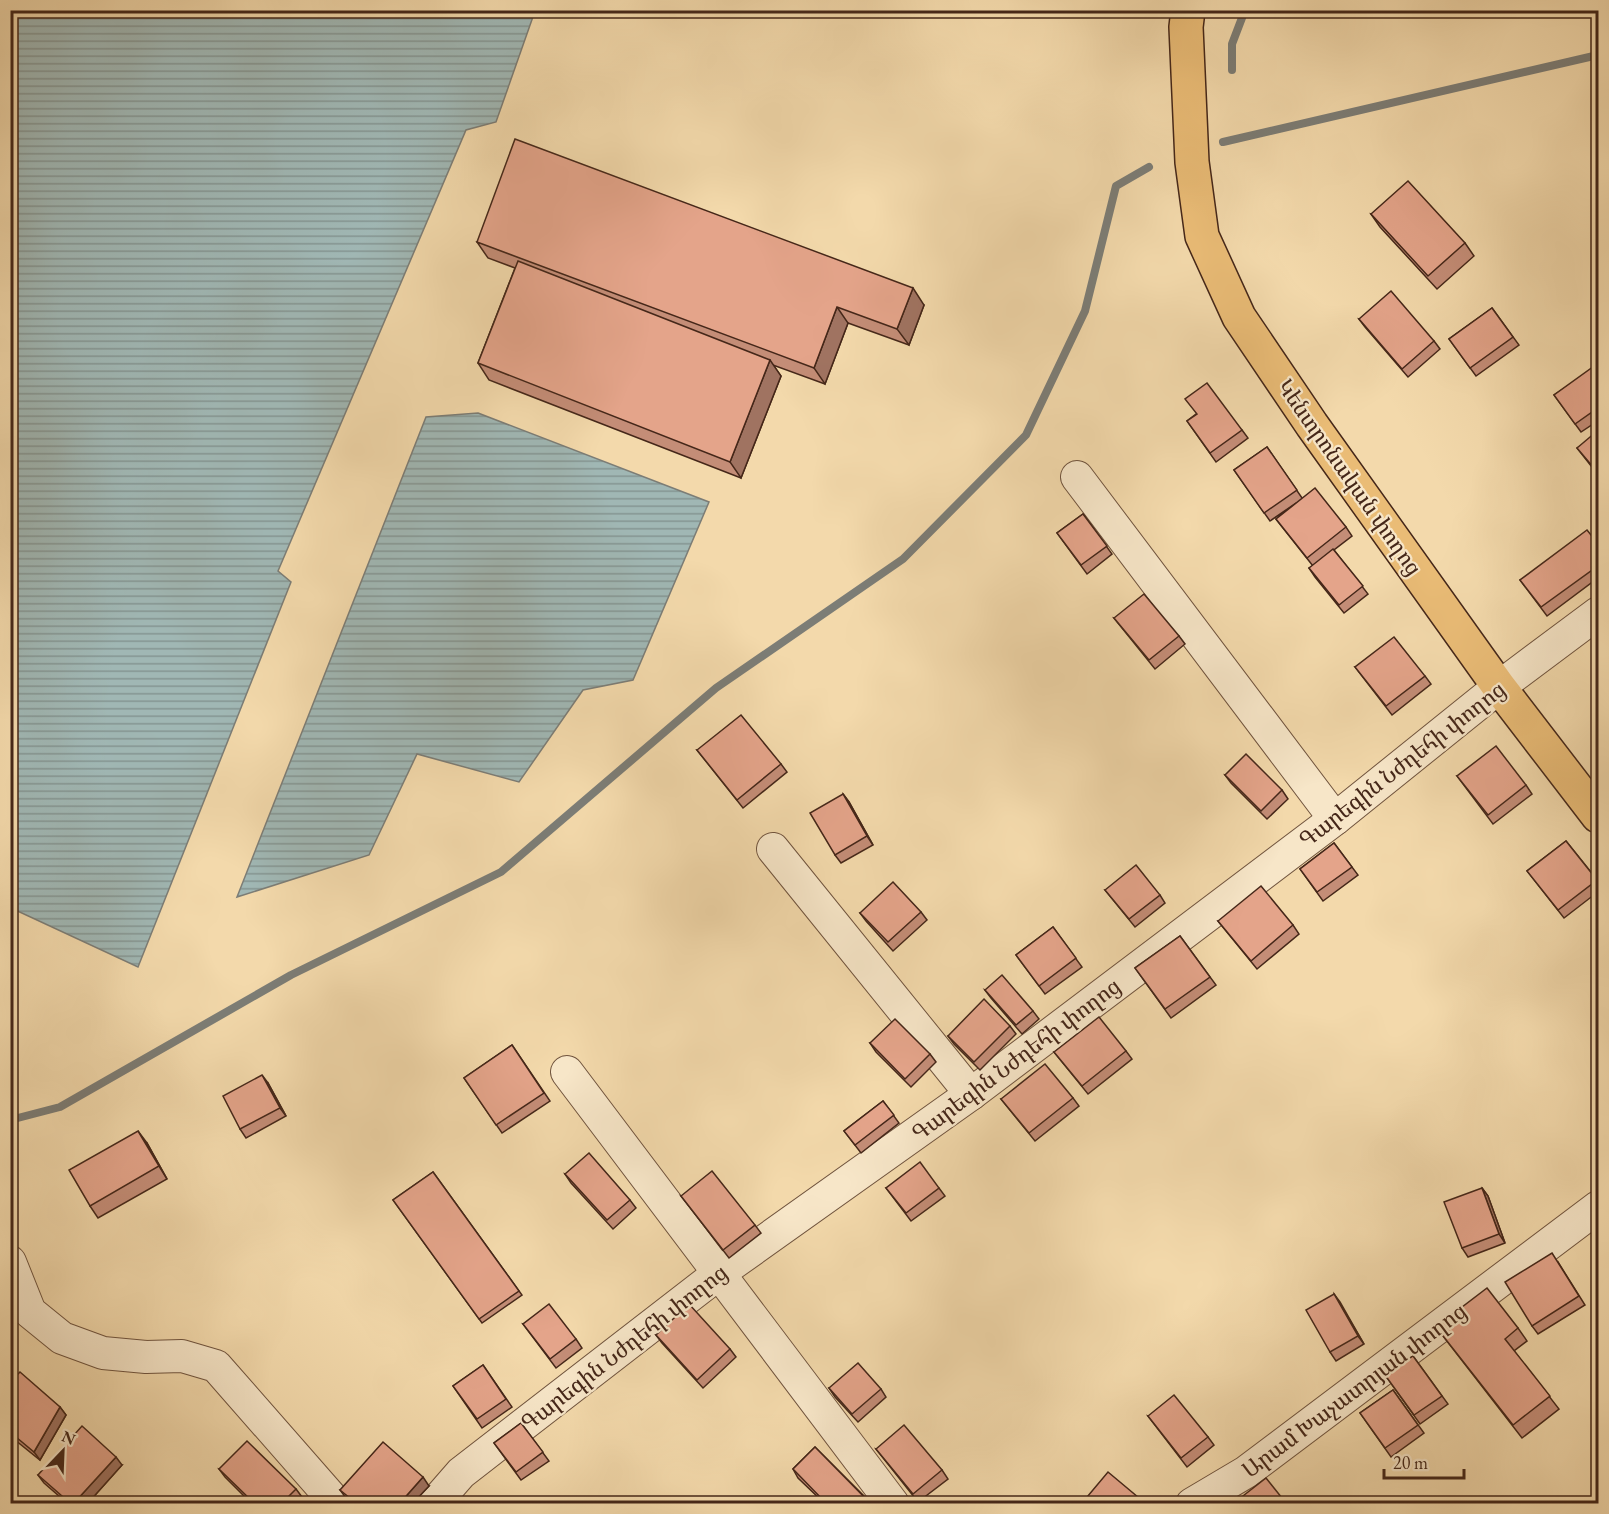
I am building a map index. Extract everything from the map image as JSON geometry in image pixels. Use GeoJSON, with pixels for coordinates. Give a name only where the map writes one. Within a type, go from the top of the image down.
{"type":"FeatureCollection","features":[{"type":"Feature","properties":{"kind":"main road","name":"Կենտրոնական փողոց"},"geometry":{"type":"LineString","coordinates":[[1188,10],[1186,27],[1192,162],[1202,236],[1239,317],[1499,687],[1599,816]]}},
{"type":"Feature","properties":{"kind":"street"},"geometry":{"type":"LineString","coordinates":[[1077,477],[1335,819]]}},
{"type":"Feature","properties":{"kind":"street","name":"Գարեգին Նժդեհի փողոց"},"geometry":{"type":"LineString","coordinates":[[434,1503],[461,1473],[718,1274],[971,1094],[1335,819],[1499,687],[1599,614]]}},
{"type":"Feature","properties":{"kind":"street"},"geometry":{"type":"LineString","coordinates":[[773,849],[971,1094]]}},
{"type":"Feature","properties":{"kind":"street"},"geometry":{"type":"LineString","coordinates":[[567,1072],[893,1503]]}},
{"type":"Feature","properties":{"kind":"street","name":"Արամ Խաչատրյան փողոց"},"geometry":{"type":"LineString","coordinates":[[1192,1503],[1246,1472],[1599,1207]]}},
{"type":"Feature","properties":{"kind":"street"},"geometry":{"type":"LineString","coordinates":[[10,1262],[30,1312],[62,1338],[103,1353],[146,1357],[182,1356],[216,1366],[337,1503]]}},
{"type":"Feature","properties":{"kind":"water"},"geometry":{"type":"Polygon","coordinates":[[[11,10],[535,11],[496,122],[466,130],[278,571],[291,582],[138,967],[11,908],[11,10]]]}},
{"type":"Feature","properties":{"kind":"water"},"geometry":{"type":"Polygon","coordinates":[[[478,413],[709,502],[633,680],[583,690],[519,782],[417,754],[369,855],[237,897],[426,417],[478,413]]]}},
{"type":"Feature","properties":{"kind":"building"},"geometry":{"type":"Polygon","coordinates":[[[515,139],[913,288],[897,329],[837,307],[814,368],[477,242],[515,139]]]}},
{"type":"Feature","properties":{"kind":"building"},"geometry":{"type":"Polygon","coordinates":[[[1408,181],[1465,243],[1428,276],[1371,214],[1408,181]]]}},
{"type":"Feature","properties":{"kind":"building"},"geometry":{"type":"Polygon","coordinates":[[[518,261],[770,360],[730,462],[478,363],[518,261]]]}},
{"type":"Feature","properties":{"kind":"building"},"geometry":{"type":"Polygon","coordinates":[[[1391,291],[1434,341],[1402,369],[1359,319],[1391,291]]]}},
{"type":"Feature","properties":{"kind":"building"},"geometry":{"type":"Polygon","coordinates":[[[1492,308],[1513,337],[1470,368],[1449,339],[1492,308]]]}},
{"type":"Feature","properties":{"kind":"building"},"geometry":{"type":"Polygon","coordinates":[[[1597,364],[1599,366],[1599,407],[1575,424],[1554,395],[1597,364]]]}},
{"type":"Feature","properties":{"kind":"building"},"geometry":{"type":"Polygon","coordinates":[[[1207,383],[1242,430],[1210,453],[1187,421],[1197,414],[1185,399],[1207,383]]]}},
{"type":"Feature","properties":{"kind":"building"},"geometry":{"type":"Polygon","coordinates":[[[1596,432],[1599,435],[1599,474],[1577,448],[1596,432]]]}},
{"type":"Feature","properties":{"kind":"building"},"geometry":{"type":"Polygon","coordinates":[[[1267,447],[1297,490],[1264,513],[1234,470],[1267,447]]]}},
{"type":"Feature","properties":{"kind":"building"},"geometry":{"type":"Polygon","coordinates":[[[1315,488],[1346,527],[1307,558],[1276,519],[1315,488]]]}},
{"type":"Feature","properties":{"kind":"building"},"geometry":{"type":"Polygon","coordinates":[[[1083,514],[1107,546],[1081,565],[1057,533],[1083,514]]]}},
{"type":"Feature","properties":{"kind":"building"},"geometry":{"type":"Polygon","coordinates":[[[1587,530],[1599,545],[1599,565],[1541,607],[1520,580],[1587,530]]]}},
{"type":"Feature","properties":{"kind":"building"},"geometry":{"type":"Polygon","coordinates":[[[1333,549],[1363,586],[1339,605],[1309,568],[1333,549]]]}},
{"type":"Feature","properties":{"kind":"building"},"geometry":{"type":"Polygon","coordinates":[[[1144,594],[1179,636],[1149,660],[1114,618],[1144,594]]]}},
{"type":"Feature","properties":{"kind":"building"},"geometry":{"type":"Polygon","coordinates":[[[1394,637],[1425,676],[1386,706],[1355,667],[1394,637]]]}},
{"type":"Feature","properties":{"kind":"building"},"geometry":{"type":"Polygon","coordinates":[[[741,715],[781,764],[737,800],[697,750],[741,715]]]}},
{"type":"Feature","properties":{"kind":"building"},"geometry":{"type":"Polygon","coordinates":[[[1496,746],[1526,785],[1488,815],[1457,776],[1496,746]]]}},
{"type":"Feature","properties":{"kind":"building"},"geometry":{"type":"Polygon","coordinates":[[[1246,754],[1282,790],[1261,811],[1225,775],[1246,754]]]}},
{"type":"Feature","properties":{"kind":"building"},"geometry":{"type":"Polygon","coordinates":[[[843,794],[867,836],[835,855],[810,813],[843,794]]]}},
{"type":"Feature","properties":{"kind":"building"},"geometry":{"type":"Polygon","coordinates":[[[1566,841],[1597,880],[1558,910],[1527,871],[1566,841]]]}},
{"type":"Feature","properties":{"kind":"building"},"geometry":{"type":"Polygon","coordinates":[[[1334,843],[1352,867],[1317,892],[1300,869],[1334,843]]]}},
{"type":"Feature","properties":{"kind":"building"},"geometry":{"type":"Polygon","coordinates":[[[1136,865],[1160,895],[1129,919],[1105,890],[1136,865]]]}},
{"type":"Feature","properties":{"kind":"building"},"geometry":{"type":"Polygon","coordinates":[[[893,882],[921,912],[888,942],[860,913],[893,882]]]}},
{"type":"Feature","properties":{"kind":"building"},"geometry":{"type":"Polygon","coordinates":[[[1261,886],[1293,925],[1251,961],[1218,921],[1261,886]]]}},
{"type":"Feature","properties":{"kind":"building"},"geometry":{"type":"Polygon","coordinates":[[[1053,927],[1076,958],[1039,986],[1016,955],[1053,927]]]}},
{"type":"Feature","properties":{"kind":"building"},"geometry":{"type":"Polygon","coordinates":[[[1180,936],[1210,977],[1165,1009],[1135,968],[1180,936]]]}},
{"type":"Feature","properties":{"kind":"building"},"geometry":{"type":"Polygon","coordinates":[[[1002,975],[1033,1011],[1016,1025],[985,990],[1002,975]]]}},
{"type":"Feature","properties":{"kind":"building"},"geometry":{"type":"Polygon","coordinates":[[[984,999],[1010,1026],[974,1062],[948,1036],[984,999]]]}},
{"type":"Feature","properties":{"kind":"building"},"geometry":{"type":"Polygon","coordinates":[[[1099,1017],[1126,1051],[1082,1086],[1054,1052],[1099,1017]]]}},
{"type":"Feature","properties":{"kind":"building"},"geometry":{"type":"Polygon","coordinates":[[[895,1019],[930,1054],[905,1079],[870,1043],[895,1019]]]}},
{"type":"Feature","properties":{"kind":"building"},"geometry":{"type":"Polygon","coordinates":[[[512,1045],[544,1093],[496,1125],[464,1078],[512,1045]]]}},
{"type":"Feature","properties":{"kind":"building"},"geometry":{"type":"Polygon","coordinates":[[[1045,1064],[1073,1098],[1029,1133],[1001,1099],[1045,1064]]]}},
{"type":"Feature","properties":{"kind":"building"},"geometry":{"type":"Polygon","coordinates":[[[262,1075],[280,1108],[240,1129],[223,1096],[262,1075]]]}},
{"type":"Feature","properties":{"kind":"building"},"geometry":{"type":"Polygon","coordinates":[[[883,1101],[894,1115],[855,1145],[844,1131],[883,1101]]]}},
{"type":"Feature","properties":{"kind":"building"},"geometry":{"type":"Polygon","coordinates":[[[138,1131],[159,1166],[90,1206],[69,1170],[138,1131]]]}},
{"type":"Feature","properties":{"kind":"building"},"geometry":{"type":"Polygon","coordinates":[[[589,1153],[630,1200],[607,1220],[565,1174],[589,1153]]]}},
{"type":"Feature","properties":{"kind":"building"},"geometry":{"type":"Polygon","coordinates":[[[920,1162],[939,1188],[906,1213],[886,1188],[920,1162]]]}},
{"type":"Feature","properties":{"kind":"building"},"geometry":{"type":"Polygon","coordinates":[[[712,1171],[755,1225],[723,1250],[681,1196],[712,1171]]]}},
{"type":"Feature","properties":{"kind":"building"},"geometry":{"type":"Polygon","coordinates":[[[433,1172],[519,1291],[479,1319],[393,1200],[433,1172]]]}},
{"type":"Feature","properties":{"kind":"building"},"geometry":{"type":"Polygon","coordinates":[[[1482,1188],[1499,1234],[1462,1248],[1444,1202],[1482,1188]]]}},
{"type":"Feature","properties":{"kind":"building"},"geometry":{"type":"Polygon","coordinates":[[[1552,1253],[1579,1296],[1532,1326],[1505,1282],[1552,1253]]]}},
{"type":"Feature","properties":{"kind":"building"},"geometry":{"type":"Polygon","coordinates":[[[1487,1288],[1518,1328],[1505,1339],[1550,1396],[1513,1425],[1436,1327],[1487,1288]]]}},
{"type":"Feature","properties":{"kind":"building"},"geometry":{"type":"Polygon","coordinates":[[[1334,1294],[1358,1336],[1330,1352],[1306,1310],[1334,1294]]]}},
{"type":"Feature","properties":{"kind":"building"},"geometry":{"type":"Polygon","coordinates":[[[549,1304],[576,1339],[550,1359],[523,1324],[549,1304]]]}},
{"type":"Feature","properties":{"kind":"building"},"geometry":{"type":"Polygon","coordinates":[[[689,1304],[730,1349],[697,1380],[656,1335],[689,1304]]]}},
{"type":"Feature","properties":{"kind":"building"},"geometry":{"type":"Polygon","coordinates":[[[1413,1356],[1442,1396],[1414,1415],[1385,1375],[1413,1356]]]}},
{"type":"Feature","properties":{"kind":"building"},"geometry":{"type":"Polygon","coordinates":[[[858,1363],[881,1389],[852,1414],[829,1388],[858,1363]]]}},
{"type":"Feature","properties":{"kind":"building"},"geometry":{"type":"Polygon","coordinates":[[[483,1365],[506,1399],[477,1419],[453,1386],[483,1365]]]}},
{"type":"Feature","properties":{"kind":"building"},"geometry":{"type":"Polygon","coordinates":[[[20,1372],[60,1407],[34,1452],[10,1432],[10,1382],[20,1372]]]}},
{"type":"Feature","properties":{"kind":"building"},"geometry":{"type":"Polygon","coordinates":[[[1393,1390],[1418,1425],[1385,1448],[1360,1413],[1393,1390]]]}},
{"type":"Feature","properties":{"kind":"building"},"geometry":{"type":"Polygon","coordinates":[[[1174,1395],[1208,1437],[1181,1458],[1148,1416],[1174,1395]]]}},
{"type":"Feature","properties":{"kind":"building"},"geometry":{"type":"Polygon","coordinates":[[[521,1423],[543,1452],[516,1472],[494,1443],[521,1423]]]}},
{"type":"Feature","properties":{"kind":"building"},"geometry":{"type":"Polygon","coordinates":[[[904,1425],[942,1470],[913,1494],[876,1449],[904,1425]]]}},
{"type":"Feature","properties":{"kind":"building"},"geometry":{"type":"Polygon","coordinates":[[[82,1426],[116,1457],[74,1503],[70,1503],[38,1475],[82,1426]]]}},
{"type":"Feature","properties":{"kind":"building"},"geometry":{"type":"Polygon","coordinates":[[[247,1441],[296,1489],[282,1503],[254,1503],[219,1469],[247,1441]]]}},
{"type":"Feature","properties":{"kind":"building"},"geometry":{"type":"Polygon","coordinates":[[[383,1442],[423,1477],[400,1503],[356,1503],[340,1490],[383,1442]]]}},
{"type":"Feature","properties":{"kind":"building"},"geometry":{"type":"Polygon","coordinates":[[[815,1447],[870,1503],[823,1503],[825,1502],[793,1469],[815,1447]]]}},
{"type":"Feature","properties":{"kind":"building"},"geometry":{"type":"Polygon","coordinates":[[[1108,1472],[1145,1503],[1082,1503],[1108,1472]]]}},
{"type":"Feature","properties":{"kind":"building"},"geometry":{"type":"Polygon","coordinates":[[[1266,1478],[1286,1503],[1234,1503],[1266,1478]]]}},
{"type":"Feature","properties":{"kind":"waterway"},"geometry":{"type":"LineString","coordinates":[[1232,70],[1232,44],[1245,10]]}},
{"type":"Feature","properties":{"kind":"waterway"},"geometry":{"type":"LineString","coordinates":[[1223,142],[1598,55]]}},
{"type":"Feature","properties":{"kind":"waterway"},"geometry":{"type":"LineString","coordinates":[[10,1120],[60,1107],[291,975],[501,872],[716,688],[903,559],[1026,435],[1085,311],[1116,186],[1149,167]]}}]}
